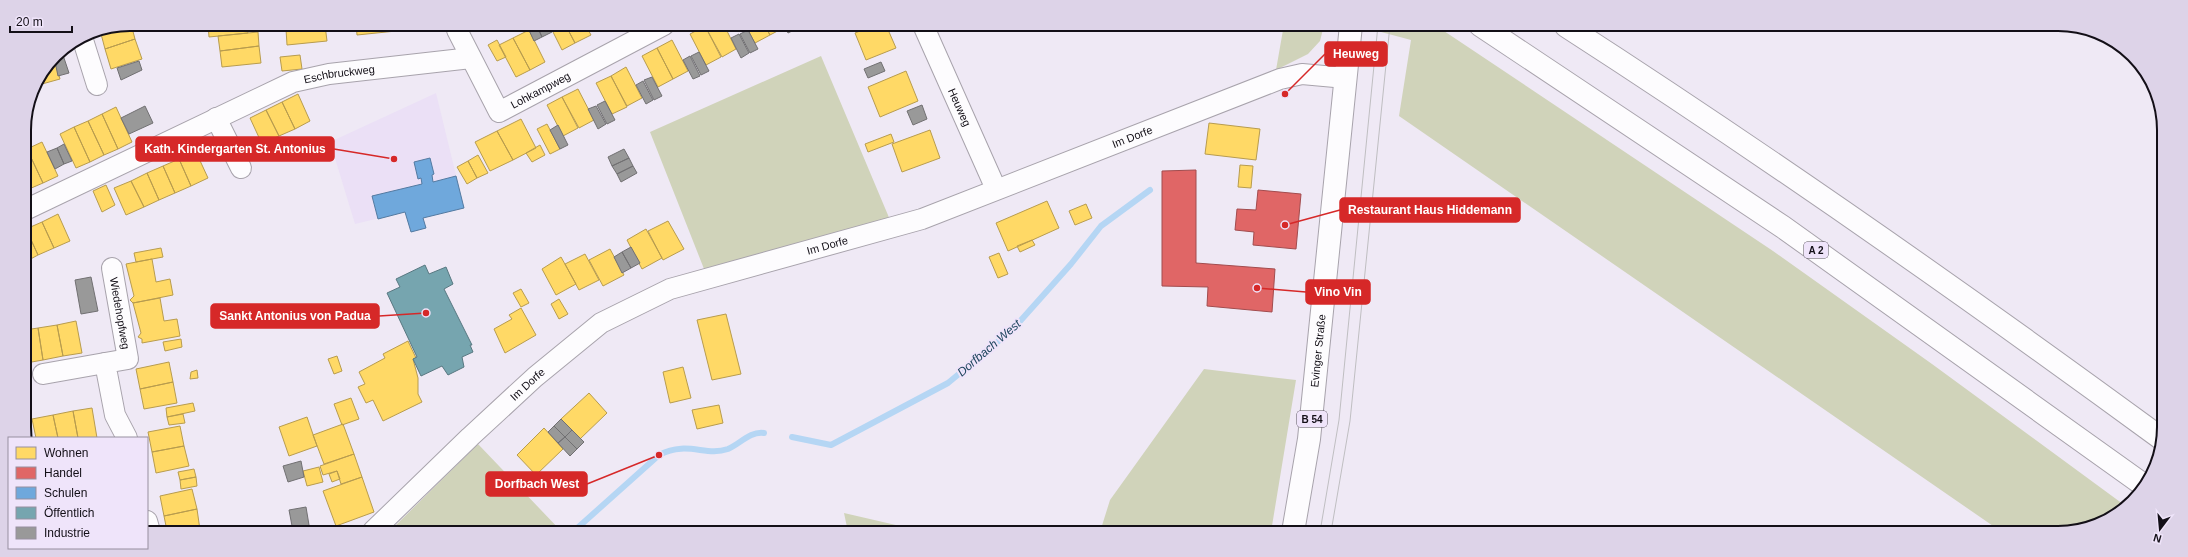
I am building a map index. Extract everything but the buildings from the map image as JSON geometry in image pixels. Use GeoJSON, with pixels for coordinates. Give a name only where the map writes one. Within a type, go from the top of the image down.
{"type":"FeatureCollection","features":[{"type":"Feature","properties":{"kind":"main road","name":"Evinger Straße"},"geometry":{"type":"LineString","coordinates":[[1294,526],[1309,439],[1350,31]]}},
{"type":"Feature","properties":{"kind":"main road","name":"A 2"},"geometry":{"type":"LineString","coordinates":[[1489,31],[1783,227],[2140,482]]}},
{"type":"Feature","properties":{"kind":"main road"},"geometry":{"type":"LineString","coordinates":[[1574,31],[1672,94],[1854,218],[2157,435]]}},
{"type":"Feature","properties":{"kind":"street","name":"Lohkampweg"},"geometry":{"type":"LineString","coordinates":[[458,31],[498,112],[653,31]]}},
{"type":"Feature","properties":{"kind":"street","name":"Heuweg"},"geometry":{"type":"LineString","coordinates":[[926,31],[996,189]]}},
{"type":"Feature","properties":{"kind":"street"},"geometry":{"type":"LineString","coordinates":[[84,42],[97,85]]}},
{"type":"Feature","properties":{"kind":"street","name":"Eschbruckweg"},"geometry":{"type":"LineString","coordinates":[[31,207],[293,82],[329,74],[471,58]]}},
{"type":"Feature","properties":{"kind":"street","name":"Im Dorfe"},"geometry":{"type":"LineString","coordinates":[[378,526],[530,382],[601,323],[670,289],[922,219],[1280,79],[1302,74],[1346,78]]}},
{"type":"Feature","properties":{"kind":"street"},"geometry":{"type":"LineString","coordinates":[[216,118],[241,168]]}},
{"type":"Feature","properties":{"kind":"street","name":"Wiedehopfweg"},"geometry":{"type":"LineString","coordinates":[[43,374],[128,358],[112,268]]}},
{"type":"Feature","properties":{"kind":"street"},"geometry":{"type":"LineString","coordinates":[[104,363],[115,415],[126,437]]}},
{"type":"Feature","properties":{"kind":"shaded area"},"geometry":{"type":"Polygon","coordinates":[[[436,93],[464,208],[423,218],[426,228],[411,232],[405,212],[355,224],[330,142],[436,93]]]}},
{"type":"Feature","properties":{"kind":"green space"},"geometry":{"type":"Polygon","coordinates":[[[1283,31],[1322,31],[1320,41],[1308,54],[1276,70],[1283,31]]]}},
{"type":"Feature","properties":{"kind":"green space"},"geometry":{"type":"Polygon","coordinates":[[[1377,31],[1444,31],[1773,251],[1932,364],[2121,503],[2108,513],[2090,521],[2077,524],[2064,526],[1993,526],[1399,116],[1411,40],[1377,31]]]}},
{"type":"Feature","properties":{"kind":"green space"},"geometry":{"type":"Polygon","coordinates":[[[821,56],[893,227],[708,279],[650,132],[821,56]]]}},
{"type":"Feature","properties":{"kind":"green space"},"geometry":{"type":"Polygon","coordinates":[[[1204,369],[1296,380],[1272,526],[1102,526],[1110,500],[1204,369]]]}},
{"type":"Feature","properties":{"kind":"green space"},"geometry":{"type":"Polygon","coordinates":[[[478,444],[556,526],[395,526],[478,444]]]}},
{"type":"Feature","properties":{"kind":"green space"},"geometry":{"type":"Polygon","coordinates":[[[844,513],[900,526],[847,526],[844,513]]]}},
{"type":"Feature","properties":{"kind":"waterway","name":"Dorfbach West"},"geometry":{"type":"LineString","coordinates":[[792,437],[831,445],[948,383],[1013,329],[1071,264],[1101,226],[1150,190]]}},
{"type":"Feature","properties":{"kind":"waterway","name":"Dorfbach West"},"geometry":{"type":"LineString","coordinates":[[580,526],[659,455],[679,449],[720,451],[728,449],[754,434],[764,433]]}},
{"type":"Feature","properties":{"kind":"tram line"},"geometry":{"type":"LineString","coordinates":[[1321,526],[1339,420],[1377,31]]}},
{"type":"Feature","properties":{"kind":"tram line"},"geometry":{"type":"LineString","coordinates":[[1332,526],[1350,421],[1389,31]]}},
{"type":"Feature","properties":{"kind":"place","name":"Heuweg"},"geometry":{"type":"Point","coordinates":[1285,94]}},
{"type":"Feature","properties":{"kind":"place","name":"Kath. Kindergarten St. Antonius"},"geometry":{"type":"Point","coordinates":[394,159]}},
{"type":"Feature","properties":{"kind":"place","name":"Restaurant Haus Hiddemann"},"geometry":{"type":"Point","coordinates":[1285,225]}},
{"type":"Feature","properties":{"kind":"place","name":"Vino Vin"},"geometry":{"type":"Point","coordinates":[1257,288]}},
{"type":"Feature","properties":{"kind":"place","name":"Sankt Antonius von Padua"},"geometry":{"type":"Point","coordinates":[426,313]}},
{"type":"Feature","properties":{"kind":"place","name":"Dorfbach West"},"geometry":{"type":"Point","coordinates":[659,455]}}]}
